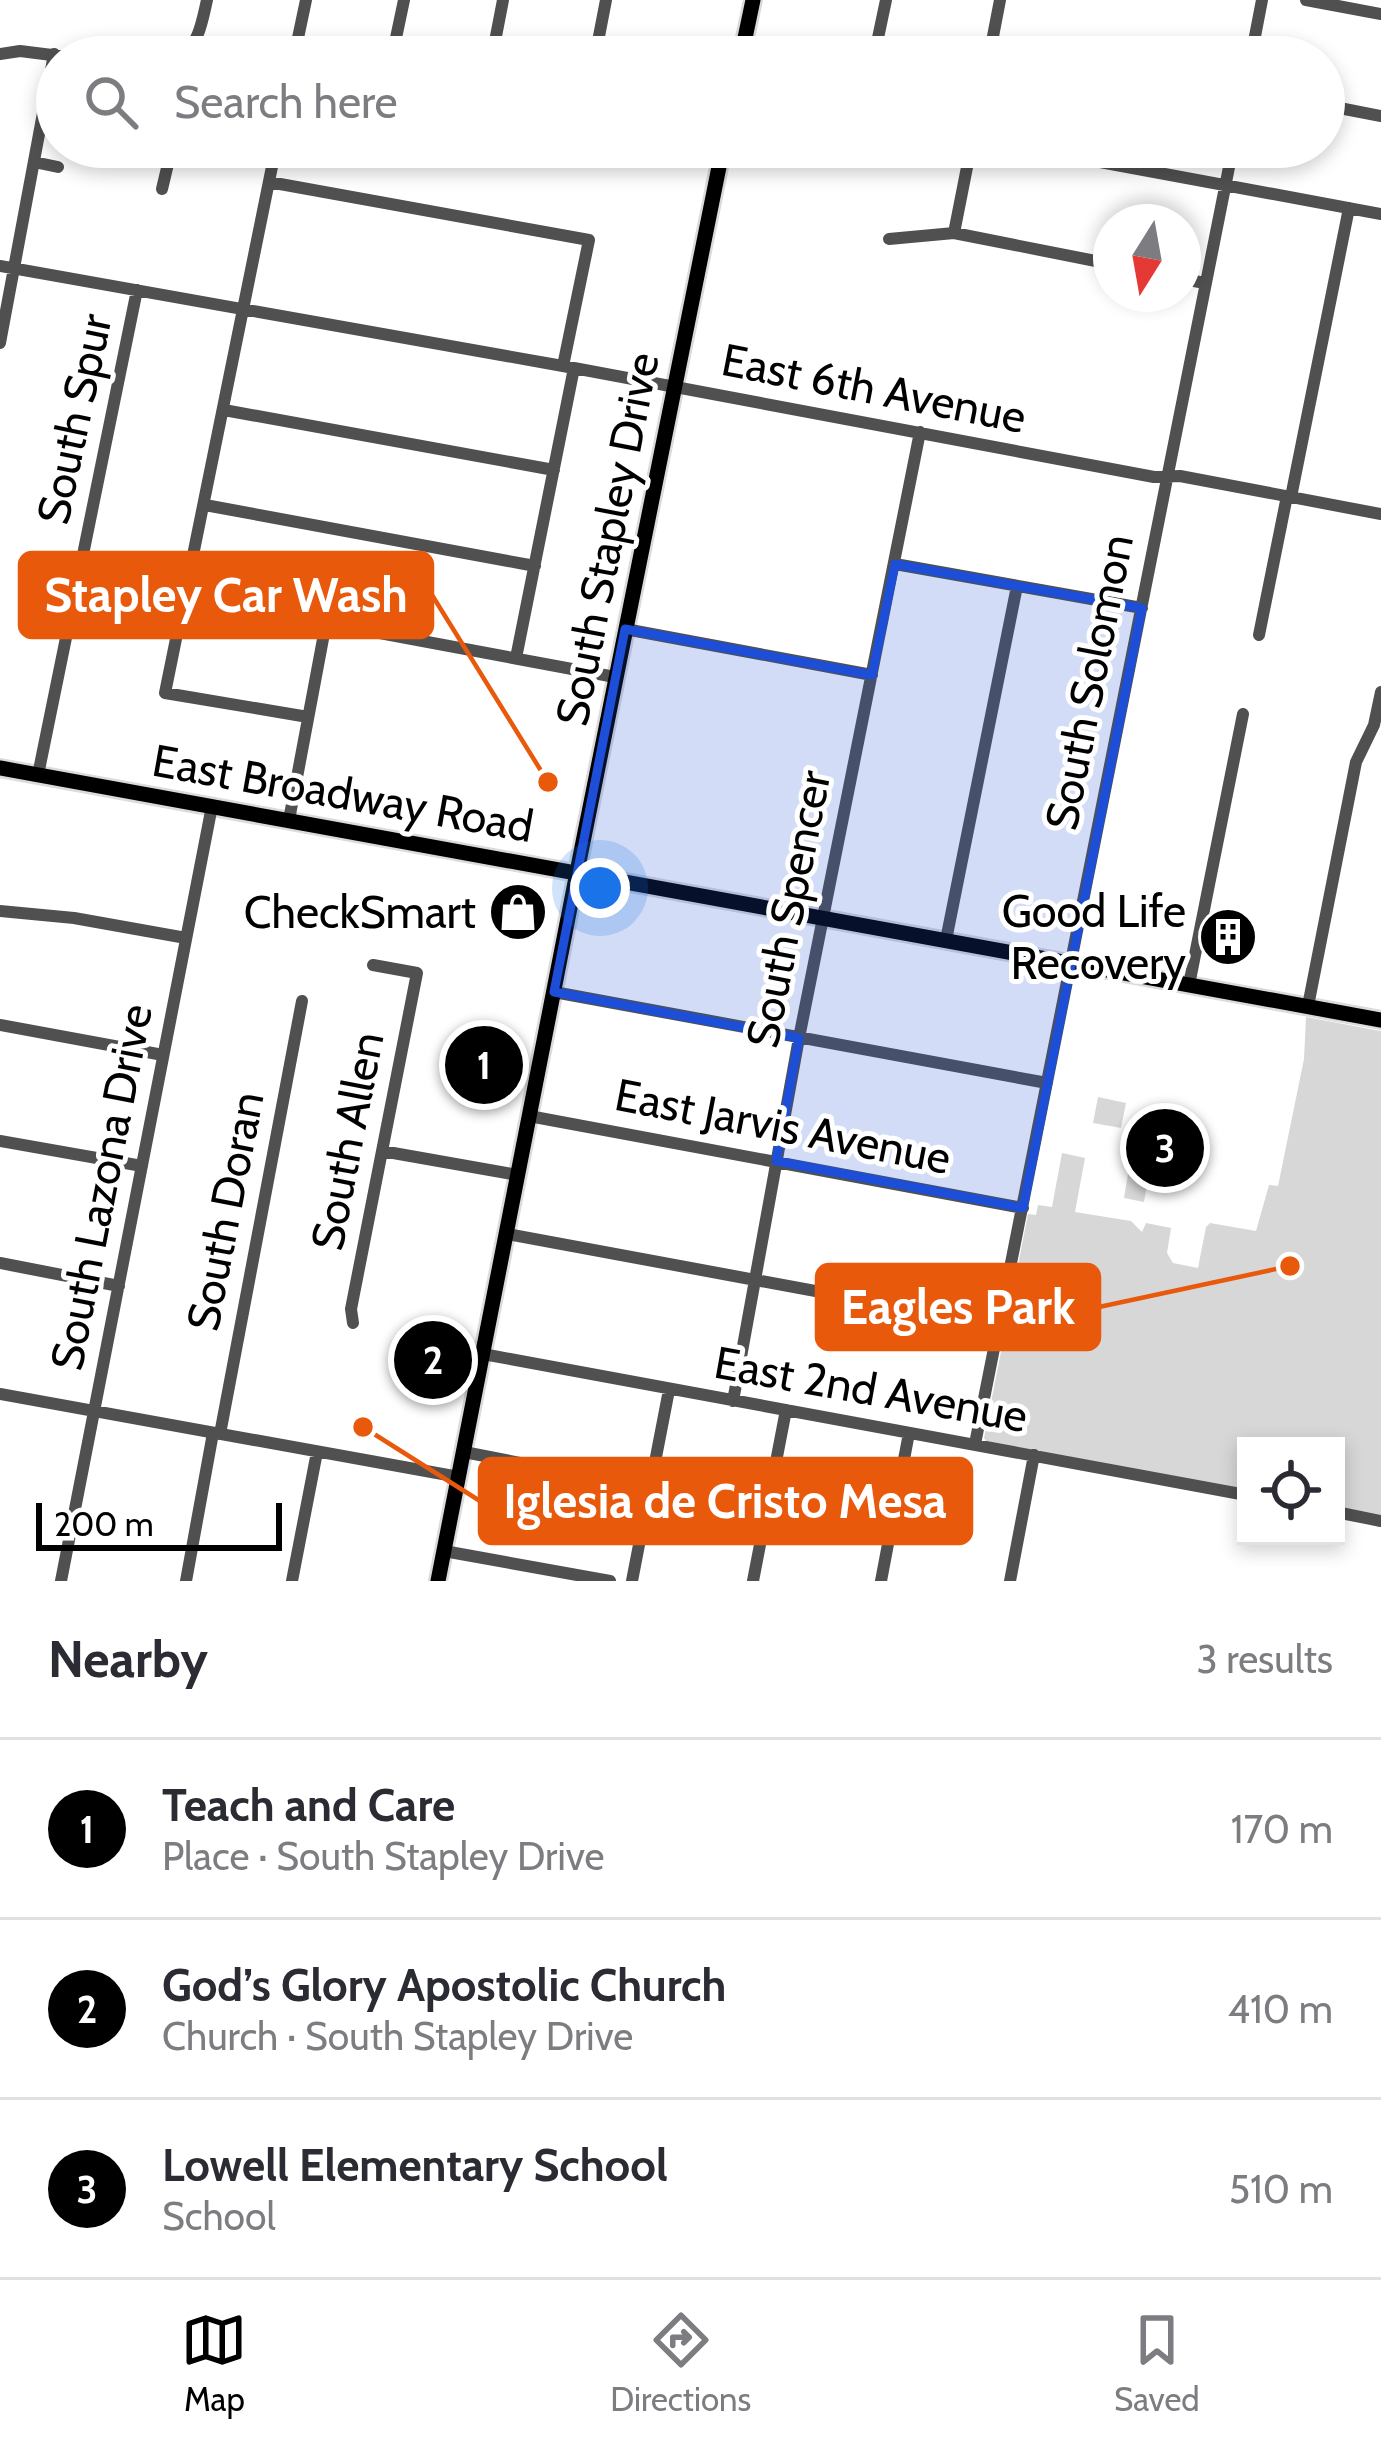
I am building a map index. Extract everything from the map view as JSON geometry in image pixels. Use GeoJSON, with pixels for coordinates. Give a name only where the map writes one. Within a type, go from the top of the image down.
{"type":"FeatureCollection","features":[{"type":"Feature","properties":{"kind":"main road"},"geometry":{"type":"LineString","coordinates":[[745,36],[753,0]]}},
{"type":"Feature","properties":{"kind":"main road","name":"South Stapley Drive"},"geometry":{"type":"LineString","coordinates":[[438,1581],[718,168]]}},
{"type":"Feature","properties":{"kind":"main road","name":"East Broadway Road"},"geometry":{"type":"LineString","coordinates":[[0,769],[1381,1019]]}},
{"type":"Feature","properties":{"kind":"street"},"geometry":{"type":"LineString","coordinates":[[198,36],[207,0]]}},
{"type":"Feature","properties":{"kind":"street"},"geometry":{"type":"LineString","coordinates":[[298,36],[306,0]]}},
{"type":"Feature","properties":{"kind":"street"},"geometry":{"type":"LineString","coordinates":[[396,36],[404,0]]}},
{"type":"Feature","properties":{"kind":"street"},"geometry":{"type":"LineString","coordinates":[[496,36],[503,0]]}},
{"type":"Feature","properties":{"kind":"street"},"geometry":{"type":"LineString","coordinates":[[599,36],[606,0]]}},
{"type":"Feature","properties":{"kind":"street"},"geometry":{"type":"LineString","coordinates":[[878,36],[886,0]]}},
{"type":"Feature","properties":{"kind":"street"},"geometry":{"type":"LineString","coordinates":[[993,36],[1000,0]]}},
{"type":"Feature","properties":{"kind":"street"},"geometry":{"type":"LineString","coordinates":[[1255,36],[1262,0]]}},
{"type":"Feature","properties":{"kind":"street"},"geometry":{"type":"LineString","coordinates":[[1306,0],[1381,14]]}},
{"type":"Feature","properties":{"kind":"street"},"geometry":{"type":"LineString","coordinates":[[0,54],[36,53]]}},
{"type":"Feature","properties":{"kind":"street"},"geometry":{"type":"LineString","coordinates":[[1345,109],[1381,116]]}},
{"type":"Feature","properties":{"kind":"street"},"geometry":{"type":"LineString","coordinates":[[0,343],[8,267],[36,154]]}},
{"type":"Feature","properties":{"kind":"street"},"geometry":{"type":"LineString","coordinates":[[162,189],[167,168]]}},
{"type":"Feature","properties":{"kind":"street"},"geometry":{"type":"LineString","coordinates":[[272,168],[165,693],[308,717]]}},
{"type":"Feature","properties":{"kind":"street"},"geometry":{"type":"LineString","coordinates":[[954,233],[967,168]]}},
{"type":"Feature","properties":{"kind":"street"},"geometry":{"type":"LineString","coordinates":[[1133,168],[1381,214]]}},
{"type":"Feature","properties":{"kind":"street","name":"South Solomon"},"geometry":{"type":"LineString","coordinates":[[975,1444],[1229,168]]}},
{"type":"Feature","properties":{"kind":"street"},"geometry":{"type":"LineString","coordinates":[[269,182],[589,241],[554,470],[516,658]]}},
{"type":"Feature","properties":{"kind":"street"},"geometry":{"type":"LineString","coordinates":[[1259,634],[1349,208]]}},
{"type":"Feature","properties":{"kind":"street"},"geometry":{"type":"LineString","coordinates":[[889,239],[954,233],[1093,260]]}},
{"type":"Feature","properties":{"kind":"street","name":"East 6th Avenue"},"geometry":{"type":"LineString","coordinates":[[8,267],[1154,477],[1180,476],[1381,514]]}},
{"type":"Feature","properties":{"kind":"street"},"geometry":{"type":"LineString","coordinates":[[1201,282],[1205,283]]}},
{"type":"Feature","properties":{"kind":"street","name":"South Spur"},"geometry":{"type":"LineString","coordinates":[[38,775],[137,290]]}},
{"type":"Feature","properties":{"kind":"street"},"geometry":{"type":"LineString","coordinates":[[224,410],[554,470]]}},
{"type":"Feature","properties":{"kind":"street","name":"South Spencer"},"geometry":{"type":"LineString","coordinates":[[733,1401],[799,1038],[920,432]]}},
{"type":"Feature","properties":{"kind":"street"},"geometry":{"type":"LineString","coordinates":[[205,505],[535,566]]}},
{"type":"Feature","properties":{"kind":"street"},"geometry":{"type":"LineString","coordinates":[[896,564],[1142,608]]}},
{"type":"Feature","properties":{"kind":"street"},"geometry":{"type":"LineString","coordinates":[[946,940],[1017,586]]}},
{"type":"Feature","properties":{"kind":"street"},"geometry":{"type":"LineString","coordinates":[[186,597],[616,676]]}},
{"type":"Feature","properties":{"kind":"street"},"geometry":{"type":"LineString","coordinates":[[289,820],[326,623]]}},
{"type":"Feature","properties":{"kind":"street"},"geometry":{"type":"LineString","coordinates":[[625,629],[872,675]]}},
{"type":"Feature","properties":{"kind":"street"},"geometry":{"type":"LineString","coordinates":[[1307,1006],[1356,762],[1379,712],[1381,692]]}},
{"type":"Feature","properties":{"kind":"street"},"geometry":{"type":"LineString","coordinates":[[1190,985],[1243,714]]}},
{"type":"Feature","properties":{"kind":"street","name":"South Lazona Drive"},"geometry":{"type":"LineString","coordinates":[[61,1581],[212,806]]}},
{"type":"Feature","properties":{"kind":"street"},"geometry":{"type":"LineString","coordinates":[[0,910],[186,938]]}},
{"type":"Feature","properties":{"kind":"street","name":"South Allen"},"geometry":{"type":"LineString","coordinates":[[353,1323],[351,1309],[417,974],[373,965]]}},
{"type":"Feature","properties":{"kind":"street"},"geometry":{"type":"LineString","coordinates":[[554,992],[1047,1083]]}},
{"type":"Feature","properties":{"kind":"street","name":"South Doran"},"geometry":{"type":"LineString","coordinates":[[186,1581],[302,1000]]}},
{"type":"Feature","properties":{"kind":"street"},"geometry":{"type":"LineString","coordinates":[[0,1025],[163,1055]]}},
{"type":"Feature","properties":{"kind":"street","name":"East Jarvis Avenue"},"geometry":{"type":"LineString","coordinates":[[530,1116],[1023,1208]]}},
{"type":"Feature","properties":{"kind":"street"},"geometry":{"type":"LineString","coordinates":[[0,1141],[142,1166]]}},
{"type":"Feature","properties":{"kind":"street"},"geometry":{"type":"LineString","coordinates":[[382,1151],[518,1175]]}},
{"type":"Feature","properties":{"kind":"street"},"geometry":{"type":"LineString","coordinates":[[507,1234],[999,1325]]}},
{"type":"Feature","properties":{"kind":"street"},"geometry":{"type":"LineString","coordinates":[[0,1263],[119,1286]]}},
{"type":"Feature","properties":{"kind":"street","name":"East 2nd Avenue"},"geometry":{"type":"LineString","coordinates":[[483,1354],[1237,1493]]}},
{"type":"Feature","properties":{"kind":"street"},"geometry":{"type":"LineString","coordinates":[[632,1581],[669,1390]]}},
{"type":"Feature","properties":{"kind":"street"},"geometry":{"type":"LineString","coordinates":[[0,1394],[459,1477]]}},
{"type":"Feature","properties":{"kind":"street"},"geometry":{"type":"LineString","coordinates":[[753,1581],[786,1410]]}},
{"type":"Feature","properties":{"kind":"street"},"geometry":{"type":"LineString","coordinates":[[881,1581],[909,1433]]}},
{"type":"Feature","properties":{"kind":"street"},"geometry":{"type":"LineString","coordinates":[[292,1581],[317,1451]]}},
{"type":"Feature","properties":{"kind":"street"},"geometry":{"type":"LineString","coordinates":[[464,1452],[650,1488]]}},
{"type":"Feature","properties":{"kind":"street"},"geometry":{"type":"LineString","coordinates":[[1010,1581],[1034,1455]]}},
{"type":"Feature","properties":{"kind":"street"},"geometry":{"type":"LineString","coordinates":[[1345,1514],[1381,1521]]}},
{"type":"Feature","properties":{"kind":"street"},"geometry":{"type":"LineString","coordinates":[[444,1551],[610,1581]]}},
{"type":"Feature","properties":{"kind":"highlighted area"},"geometry":{"type":"Polygon","coordinates":[[[895,564],[1142,608],[1023,1208],[776,1161],[799,1038],[554,992],[625,629],[872,675],[895,564]]]}},
{"type":"Feature","properties":{"kind":"shaded area"},"geometry":{"type":"Polygon","coordinates":[[[1306,1017],[1381,1031],[1381,1515],[1345,1508],[1345,1437],[1237,1437],[1237,1488],[986,1441],[1028,1214],[1036,1215],[1038,1205],[1052,1207],[1062,1153],[1085,1158],[1075,1212],[1131,1221],[1142,1232],[1146,1223],[1171,1228],[1167,1253],[1173,1263],[1198,1268],[1210,1223],[1256,1231],[1269,1185],[1278,1186],[1304,1059],[1306,1017]]]}},
{"type":"Feature","properties":{"kind":"shaded area"},"geometry":{"type":"Polygon","coordinates":[[[1098,1097],[1126,1103],[1121,1128],[1093,1123],[1098,1097]]]}},
{"type":"Feature","properties":{"kind":"shaded area"},"geometry":{"type":"Polygon","coordinates":[[[1130,1162],[1150,1166],[1144,1202],[1124,1198],[1130,1162]]]}},
{"type":"Feature","properties":{"kind":"place","name":"Stapley Car Wash"},"geometry":{"type":"Point","coordinates":[548,782]}},
{"type":"Feature","properties":{"kind":"place","name":"CheckSmart"},"geometry":{"type":"Point","coordinates":[518,912]}},
{"type":"Feature","properties":{"kind":"place","name":"Good Life Recovery"},"geometry":{"type":"Point","coordinates":[1228,937]}},
{"type":"Feature","properties":{"kind":"place","name":"Teach and Care"},"geometry":{"type":"Point","coordinates":[484,1065]}},
{"type":"Feature","properties":{"kind":"place","name":"Lowell Elementary School"},"geometry":{"type":"Point","coordinates":[1165,1148]}},
{"type":"Feature","properties":{"kind":"place","name":"Eagles Park"},"geometry":{"type":"Point","coordinates":[1290,1266]}},
{"type":"Feature","properties":{"kind":"place","name":"God’s Glory Apostolic Church"},"geometry":{"type":"Point","coordinates":[433,1360]}},
{"type":"Feature","properties":{"kind":"place","name":"Iglesia de Cristo Mesa"},"geometry":{"type":"Point","coordinates":[363,1427]}}]}
